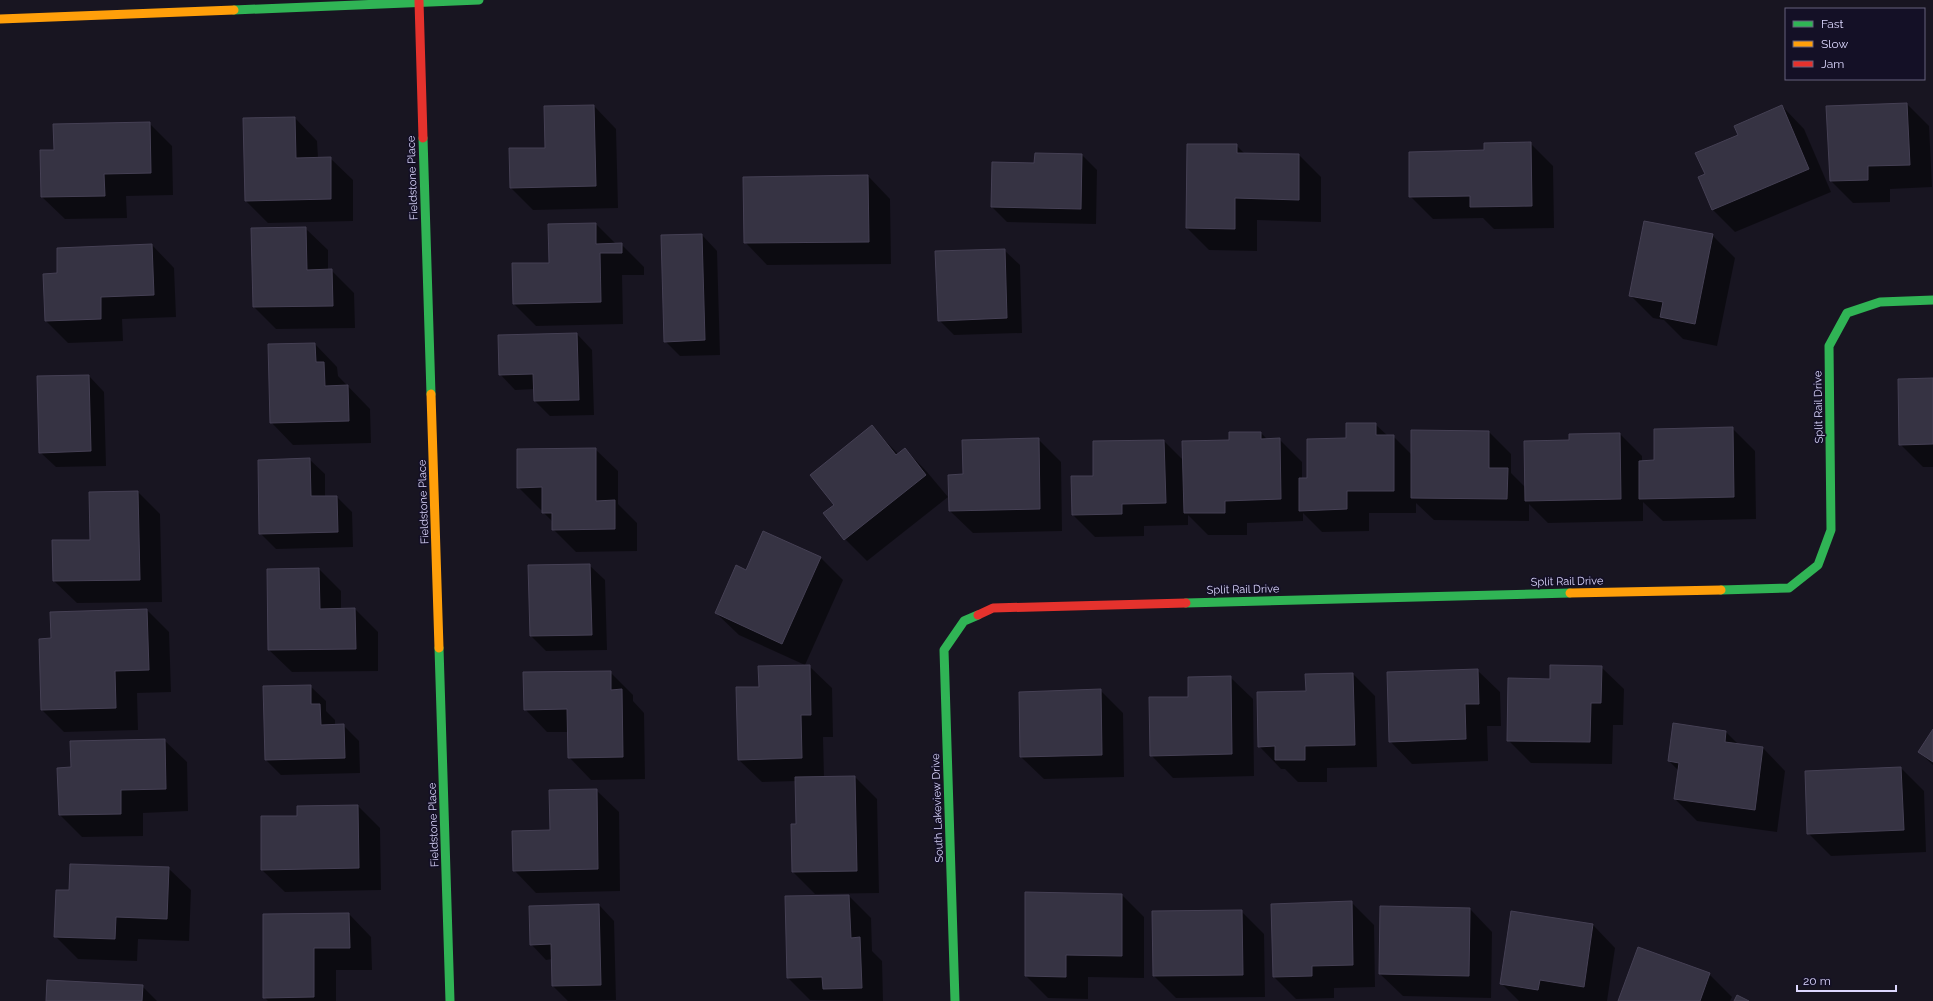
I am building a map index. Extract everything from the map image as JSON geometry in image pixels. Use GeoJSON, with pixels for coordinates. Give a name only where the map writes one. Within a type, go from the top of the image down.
{"type":"FeatureCollection","features":[{"type":"Feature","properties":{"kind":"street"},"geometry":{"type":"LineString","coordinates":[[0,19],[419,1],[479,0]]}},
{"type":"Feature","properties":{"kind":"street","name":"Fieldstone Place"},"geometry":{"type":"LineString","coordinates":[[419,1],[450,1001]]}},
{"type":"Feature","properties":{"kind":"street","name":"Split Rail Drive"},"geometry":{"type":"LineString","coordinates":[[964,621],[993,608],[1789,588],[1818,565],[1831,530],[1829,346],[1847,313],[1880,302],[1933,300]]}},
{"type":"Feature","properties":{"kind":"street","name":"South Lakeview Drive"},"geometry":{"type":"LineString","coordinates":[[955,1001],[944,650],[964,621]]}},
{"type":"Feature","properties":{"kind":"building"},"geometry":{"type":"Polygon","coordinates":[[[1907,103],[1910,165],[1868,166],[1868,180],[1830,181],[1826,106],[1907,103]]]}},
{"type":"Feature","properties":{"kind":"building"},"geometry":{"type":"Polygon","coordinates":[[[594,105],[596,186],[510,188],[509,148],[545,148],[544,106],[594,105]]]}},
{"type":"Feature","properties":{"kind":"building"},"geometry":{"type":"Polygon","coordinates":[[[1782,105],[1809,169],[1712,210],[1698,177],[1705,174],[1695,153],[1738,135],[1734,126],[1782,105]]]}},
{"type":"Feature","properties":{"kind":"building"},"geometry":{"type":"Polygon","coordinates":[[[295,117],[296,158],[331,157],[331,199],[245,201],[243,118],[295,117]]]}},
{"type":"Feature","properties":{"kind":"building"},"geometry":{"type":"Polygon","coordinates":[[[150,122],[151,173],[104,174],[105,196],[41,197],[40,150],[54,150],[53,124],[150,122]]]}},
{"type":"Feature","properties":{"kind":"building"},"geometry":{"type":"Polygon","coordinates":[[[1531,142],[1532,206],[1470,207],[1470,196],[1409,197],[1409,152],[1484,150],[1484,143],[1531,142]]]}},
{"type":"Feature","properties":{"kind":"building"},"geometry":{"type":"Polygon","coordinates":[[[1187,144],[1237,144],[1237,153],[1299,154],[1299,200],[1235,198],[1235,229],[1186,228],[1187,144]]]}},
{"type":"Feature","properties":{"kind":"building"},"geometry":{"type":"Polygon","coordinates":[[[1035,153],[1082,154],[1081,209],[991,207],[992,162],[1034,163],[1035,153]]]}},
{"type":"Feature","properties":{"kind":"building"},"geometry":{"type":"Polygon","coordinates":[[[868,175],[869,242],[744,243],[743,177],[868,175]]]}},
{"type":"Feature","properties":{"kind":"building"},"geometry":{"type":"Polygon","coordinates":[[[1644,221],[1713,234],[1695,324],[1660,317],[1663,302],[1629,296],[1644,221]]]}},
{"type":"Feature","properties":{"kind":"building"},"geometry":{"type":"Polygon","coordinates":[[[596,223],[596,244],[622,243],[622,253],[600,253],[601,302],[513,304],[512,263],[549,263],[548,224],[596,223]]]}},
{"type":"Feature","properties":{"kind":"building"},"geometry":{"type":"Polygon","coordinates":[[[306,227],[307,270],[332,269],[333,306],[253,307],[251,228],[306,227]]]}},
{"type":"Feature","properties":{"kind":"building"},"geometry":{"type":"Polygon","coordinates":[[[702,234],[705,340],[664,342],[661,235],[702,234]]]}},
{"type":"Feature","properties":{"kind":"building"},"geometry":{"type":"Polygon","coordinates":[[[152,244],[154,295],[101,297],[101,319],[45,321],[43,274],[57,273],[57,248],[152,244]]]}},
{"type":"Feature","properties":{"kind":"building"},"geometry":{"type":"Polygon","coordinates":[[[1005,249],[1007,318],[938,321],[935,251],[1005,249]]]}},
{"type":"Feature","properties":{"kind":"building"},"geometry":{"type":"Polygon","coordinates":[[[577,333],[579,400],[534,401],[533,374],[499,375],[498,335],[577,333]]]}},
{"type":"Feature","properties":{"kind":"building"},"geometry":{"type":"Polygon","coordinates":[[[315,343],[316,362],[324,362],[325,386],[348,385],[349,421],[270,423],[268,344],[315,343]]]}},
{"type":"Feature","properties":{"kind":"building"},"geometry":{"type":"Polygon","coordinates":[[[89,375],[91,451],[39,453],[37,376],[89,375]]]}},
{"type":"Feature","properties":{"kind":"building"},"geometry":{"type":"Polygon","coordinates":[[[1933,378],[1933,444],[1899,445],[1898,379],[1933,378]]]}},
{"type":"Feature","properties":{"kind":"building"},"geometry":{"type":"Polygon","coordinates":[[[1346,423],[1376,423],[1376,435],[1394,435],[1394,491],[1347,491],[1347,509],[1299,511],[1299,478],[1307,478],[1307,439],[1346,438],[1346,423]]]}},
{"type":"Feature","properties":{"kind":"building"},"geometry":{"type":"Polygon","coordinates":[[[872,425],[896,455],[905,448],[926,475],[844,540],[823,513],[834,505],[810,475],[872,425]]]}},
{"type":"Feature","properties":{"kind":"building"},"geometry":{"type":"Polygon","coordinates":[[[1733,427],[1734,497],[1639,499],[1639,461],[1654,460],[1654,429],[1733,427]]]}},
{"type":"Feature","properties":{"kind":"building"},"geometry":{"type":"Polygon","coordinates":[[[1411,430],[1489,431],[1489,468],[1508,468],[1507,499],[1411,498],[1411,430]]]}},
{"type":"Feature","properties":{"kind":"building"},"geometry":{"type":"Polygon","coordinates":[[[1229,432],[1261,432],[1261,439],[1280,438],[1281,499],[1225,501],[1225,513],[1184,513],[1182,441],[1229,440],[1229,432]]]}},
{"type":"Feature","properties":{"kind":"building"},"geometry":{"type":"Polygon","coordinates":[[[1620,433],[1621,499],[1525,501],[1524,441],[1569,440],[1569,434],[1620,433]]]}},
{"type":"Feature","properties":{"kind":"building"},"geometry":{"type":"Polygon","coordinates":[[[1039,438],[1040,509],[949,511],[948,475],[963,474],[962,440],[1039,438]]]}},
{"type":"Feature","properties":{"kind":"building"},"geometry":{"type":"Polygon","coordinates":[[[1164,440],[1166,503],[1122,504],[1122,514],[1072,515],[1071,476],[1093,476],[1093,441],[1164,440]]]}},
{"type":"Feature","properties":{"kind":"building"},"geometry":{"type":"Polygon","coordinates":[[[596,448],[596,501],[615,500],[615,529],[552,530],[552,513],[542,513],[542,487],[517,488],[517,449],[596,448]]]}},
{"type":"Feature","properties":{"kind":"building"},"geometry":{"type":"Polygon","coordinates":[[[310,458],[311,496],[337,496],[338,532],[259,534],[258,460],[310,458]]]}},
{"type":"Feature","properties":{"kind":"building"},"geometry":{"type":"Polygon","coordinates":[[[138,491],[140,580],[53,581],[52,540],[90,540],[89,492],[138,491]]]}},
{"type":"Feature","properties":{"kind":"building"},"geometry":{"type":"Polygon","coordinates":[[[763,531],[821,557],[782,644],[715,613],[736,565],[746,570],[763,531]]]}},
{"type":"Feature","properties":{"kind":"building"},"geometry":{"type":"Polygon","coordinates":[[[590,564],[592,635],[530,636],[528,565],[590,564]]]}},
{"type":"Feature","properties":{"kind":"building"},"geometry":{"type":"Polygon","coordinates":[[[319,568],[320,609],[355,608],[356,649],[268,650],[267,569],[319,568]]]}},
{"type":"Feature","properties":{"kind":"building"},"geometry":{"type":"Polygon","coordinates":[[[147,609],[149,670],[115,671],[116,708],[41,710],[39,639],[51,638],[50,612],[147,609]]]}},
{"type":"Feature","properties":{"kind":"building"},"geometry":{"type":"Polygon","coordinates":[[[810,665],[811,715],[801,715],[802,758],[738,760],[736,687],[759,687],[758,666],[810,665]]]}},
{"type":"Feature","properties":{"kind":"building"},"geometry":{"type":"Polygon","coordinates":[[[1550,665],[1602,666],[1601,703],[1591,703],[1590,742],[1507,741],[1508,678],[1550,679],[1550,665]]]}},
{"type":"Feature","properties":{"kind":"building"},"geometry":{"type":"Polygon","coordinates":[[[1478,669],[1479,704],[1465,704],[1466,739],[1389,742],[1387,672],[1478,669]]]}},
{"type":"Feature","properties":{"kind":"building"},"geometry":{"type":"Polygon","coordinates":[[[611,671],[611,690],[622,689],[623,757],[568,758],[567,709],[524,710],[523,672],[611,671]]]}},
{"type":"Feature","properties":{"kind":"building"},"geometry":{"type":"Polygon","coordinates":[[[1353,673],[1355,745],[1305,746],[1305,760],[1275,760],[1275,746],[1258,747],[1257,692],[1306,691],[1305,674],[1353,673]]]}},
{"type":"Feature","properties":{"kind":"building"},"geometry":{"type":"Polygon","coordinates":[[[1231,676],[1232,754],[1150,756],[1149,697],[1188,697],[1188,677],[1231,676]]]}},
{"type":"Feature","properties":{"kind":"building"},"geometry":{"type":"Polygon","coordinates":[[[311,685],[311,704],[320,704],[321,725],[344,724],[345,758],[265,760],[263,686],[311,685]]]}},
{"type":"Feature","properties":{"kind":"building"},"geometry":{"type":"Polygon","coordinates":[[[1101,689],[1102,755],[1020,757],[1019,692],[1101,689]]]}},
{"type":"Feature","properties":{"kind":"building"},"geometry":{"type":"Polygon","coordinates":[[[1673,723],[1726,731],[1725,742],[1763,747],[1755,810],[1674,799],[1679,763],[1668,761],[1673,723]]]}},
{"type":"Feature","properties":{"kind":"building"},"geometry":{"type":"Polygon","coordinates":[[[1933,729],[1933,762],[1918,752],[1933,729]]]}},
{"type":"Feature","properties":{"kind":"building"},"geometry":{"type":"Polygon","coordinates":[[[165,739],[166,789],[121,790],[121,814],[59,815],[57,768],[71,767],[70,741],[165,739]]]}},
{"type":"Feature","properties":{"kind":"building"},"geometry":{"type":"Polygon","coordinates":[[[1901,767],[1904,830],[1807,834],[1805,771],[1901,767]]]}},
{"type":"Feature","properties":{"kind":"building"},"geometry":{"type":"Polygon","coordinates":[[[855,776],[857,871],[792,872],[791,824],[796,824],[795,777],[855,776]]]}},
{"type":"Feature","properties":{"kind":"building"},"geometry":{"type":"Polygon","coordinates":[[[597,789],[598,869],[513,871],[512,831],[550,830],[549,790],[597,789]]]}},
{"type":"Feature","properties":{"kind":"building"},"geometry":{"type":"Polygon","coordinates":[[[358,805],[359,868],[261,870],[261,816],[297,816],[297,806],[358,805]]]}},
{"type":"Feature","properties":{"kind":"building"},"geometry":{"type":"Polygon","coordinates":[[[70,864],[169,867],[167,919],[116,917],[115,939],[54,937],[56,890],[69,890],[70,864]]]}},
{"type":"Feature","properties":{"kind":"building"},"geometry":{"type":"Polygon","coordinates":[[[1025,892],[1122,894],[1122,956],[1066,955],[1066,977],[1025,976],[1025,892]]]}},
{"type":"Feature","properties":{"kind":"building"},"geometry":{"type":"Polygon","coordinates":[[[849,895],[851,938],[860,937],[862,988],[823,989],[822,977],[787,978],[785,896],[849,895]]]}},
{"type":"Feature","properties":{"kind":"building"},"geometry":{"type":"Polygon","coordinates":[[[1352,901],[1353,965],[1312,966],[1312,976],[1273,977],[1271,904],[1352,901]]]}},
{"type":"Feature","properties":{"kind":"building"},"geometry":{"type":"Polygon","coordinates":[[[599,904],[601,985],[552,986],[551,944],[530,945],[529,906],[599,904]]]}},
{"type":"Feature","properties":{"kind":"building"},"geometry":{"type":"Polygon","coordinates":[[[1380,906],[1470,908],[1469,976],[1379,974],[1380,906]]]}},
{"type":"Feature","properties":{"kind":"building"},"geometry":{"type":"Polygon","coordinates":[[[1242,910],[1243,975],[1153,976],[1152,911],[1242,910]]]}},
{"type":"Feature","properties":{"kind":"building"},"geometry":{"type":"Polygon","coordinates":[[[1511,911],[1593,924],[1584,987],[1540,980],[1538,990],[1500,984],[1511,911]]]}},
{"type":"Feature","properties":{"kind":"building"},"geometry":{"type":"Polygon","coordinates":[[[349,913],[350,948],[314,948],[314,997],[263,998],[263,914],[349,913]]]}},
{"type":"Feature","properties":{"kind":"building"},"geometry":{"type":"Polygon","coordinates":[[[1638,947],[1710,973],[1700,1001],[1618,1001],[1638,947]]]}},
{"type":"Feature","properties":{"kind":"building"},"geometry":{"type":"Polygon","coordinates":[[[47,980],[143,985],[142,1001],[46,1001],[47,980]]]}},
{"type":"Feature","properties":{"kind":"building"},"geometry":{"type":"Polygon","coordinates":[[[1737,995],[1749,1001],[1734,1001],[1737,995]]]}},
{"type":"Feature","properties":{"kind":"traffic: fast"},"geometry":{"type":"LineString","coordinates":[[234,10],[479,0]]}},
{"type":"Feature","properties":{"kind":"traffic: fast"},"geometry":{"type":"LineString","coordinates":[[423,138],[431,394]]}},
{"type":"Feature","properties":{"kind":"traffic: fast"},"geometry":{"type":"LineString","coordinates":[[1721,590],[1789,588],[1818,565],[1831,530],[1829,346],[1847,313],[1880,302],[1933,300]]}},
{"type":"Feature","properties":{"kind":"traffic: fast"},"geometry":{"type":"LineString","coordinates":[[1186,603],[1570,593]]}},
{"type":"Feature","properties":{"kind":"traffic: fast"},"geometry":{"type":"LineString","coordinates":[[955,1001],[944,650],[964,621],[978,615]]}},
{"type":"Feature","properties":{"kind":"traffic: fast"},"geometry":{"type":"LineString","coordinates":[[439,648],[450,1001]]}},
{"type":"Feature","properties":{"kind":"traffic: slow"},"geometry":{"type":"LineString","coordinates":[[0,19],[234,10]]}},
{"type":"Feature","properties":{"kind":"traffic: slow"},"geometry":{"type":"LineString","coordinates":[[431,394],[439,648]]}},
{"type":"Feature","properties":{"kind":"traffic: slow"},"geometry":{"type":"LineString","coordinates":[[1570,593],[1721,590]]}},
{"type":"Feature","properties":{"kind":"traffic: jam"},"geometry":{"type":"LineString","coordinates":[[419,1],[423,138]]}},
{"type":"Feature","properties":{"kind":"traffic: jam"},"geometry":{"type":"LineString","coordinates":[[978,615],[993,608],[1186,603]]}}]}
